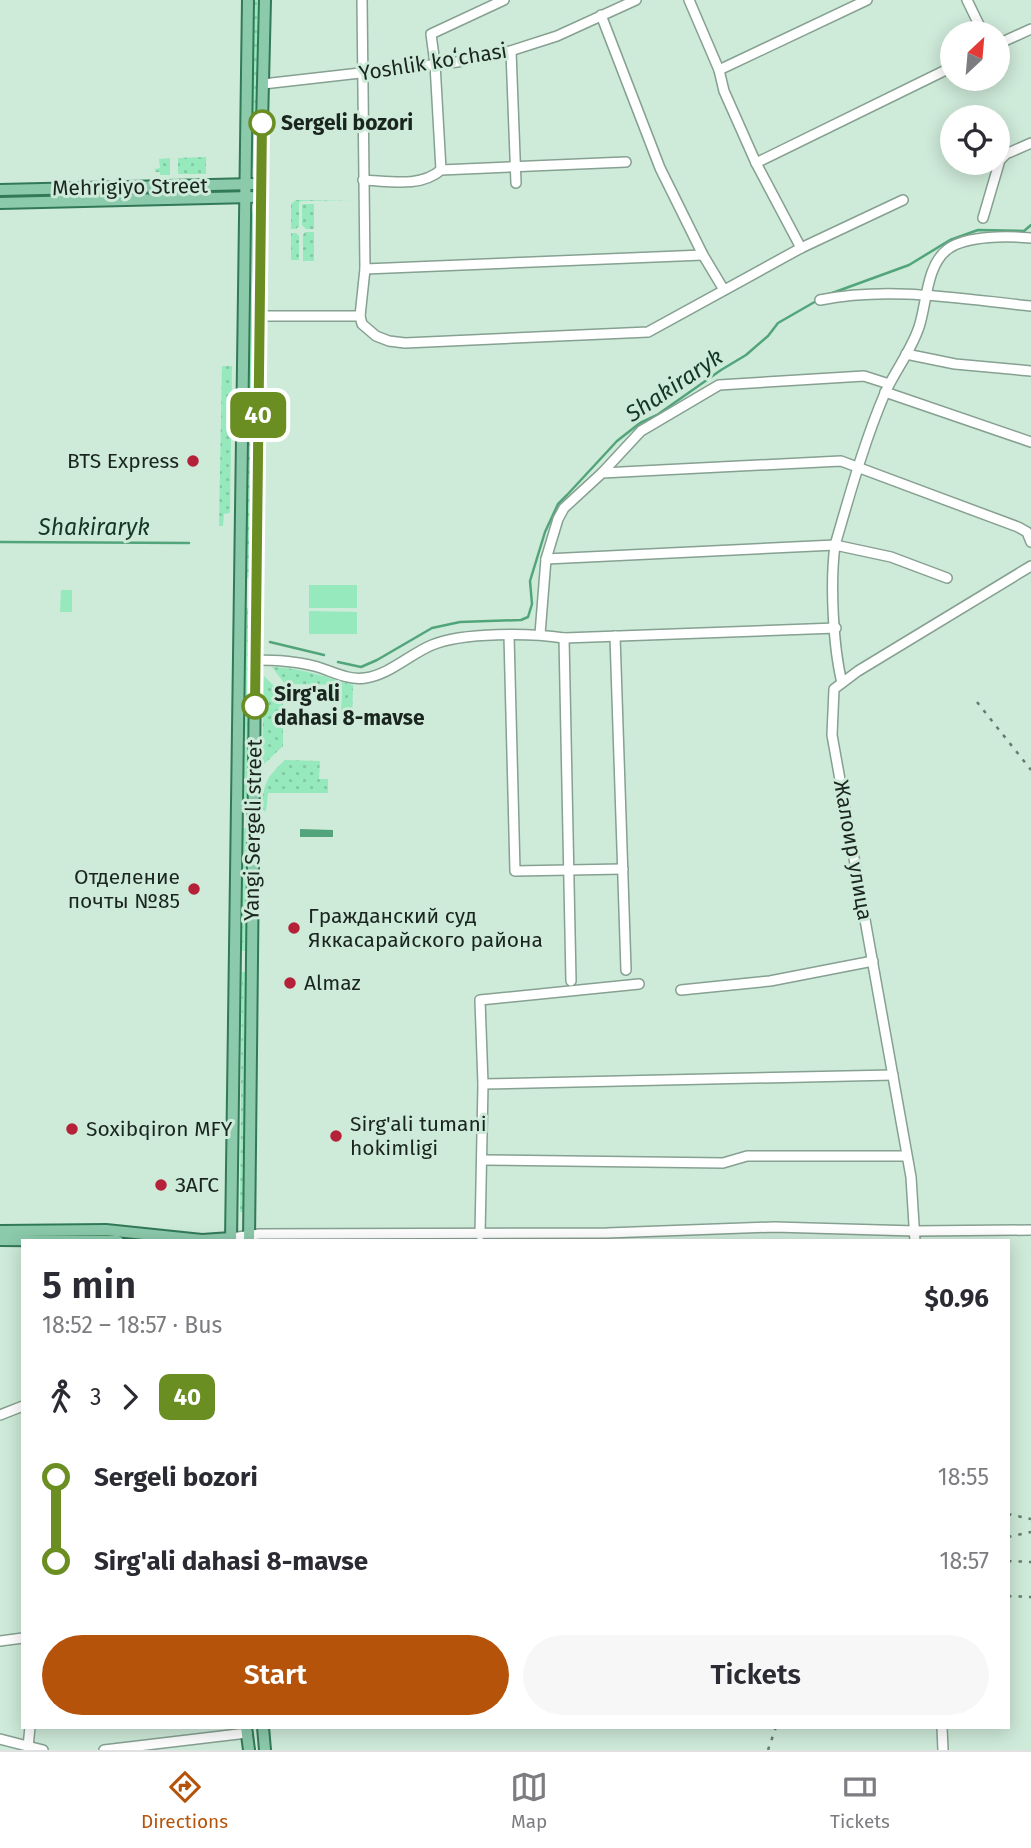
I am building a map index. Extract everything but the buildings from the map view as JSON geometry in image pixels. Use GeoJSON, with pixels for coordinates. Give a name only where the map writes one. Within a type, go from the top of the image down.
{"type":"FeatureCollection","features":[{"type":"Feature","properties":{"kind":"main road","name":"Yangi Sergeli street"},"geometry":{"type":"LineString","coordinates":[[240,1239],[234,969],[248,0]]}},
{"type":"Feature","properties":{"kind":"main road","name":"Yangi Sergeli street"},"geometry":{"type":"LineString","coordinates":[[240,1239],[251,969],[265,0]]}},
{"type":"Feature","properties":{"kind":"main road","name":"Mehrigiyo Street"},"geometry":{"type":"LineString","coordinates":[[0,190],[261,184]]}},
{"type":"Feature","properties":{"kind":"main road","name":"Mehrigiyo Street"},"geometry":{"type":"LineString","coordinates":[[0,203],[261,197]]}},
{"type":"Feature","properties":{"kind":"main road"},"geometry":{"type":"LineString","coordinates":[[239,591],[256,590]]}},
{"type":"Feature","properties":{"kind":"main road"},"geometry":{"type":"LineString","coordinates":[[236,814],[254,815]]}},
{"type":"Feature","properties":{"kind":"main road"},"geometry":{"type":"LineString","coordinates":[[234,969],[251,969]]}},
{"type":"Feature","properties":{"kind":"main road"},"geometry":{"type":"LineString","coordinates":[[0,1231],[106,1230],[192,1239]]}},
{"type":"Feature","properties":{"kind":"main road"},"geometry":{"type":"LineString","coordinates":[[0,1240],[21,1240]]}},
{"type":"Feature","properties":{"kind":"main road"},"geometry":{"type":"LineString","coordinates":[[262,1729],[265,1750]]}},
{"type":"Feature","properties":{"kind":"main road"},"geometry":{"type":"LineString","coordinates":[[247,1730],[249,1750]]}},
{"type":"Feature","properties":{"kind":"street"},"geometry":{"type":"LineString","coordinates":[[362,0],[365,269],[360,316],[362,324],[376,336],[389,341],[405,343],[648,332],[801,248],[903,201]]}},
{"type":"Feature","properties":{"kind":"street"},"geometry":{"type":"LineString","coordinates":[[441,170],[436,64],[431,34],[504,0]]}},
{"type":"Feature","properties":{"kind":"street","name":"Yoshlik koʻchasi"},"geometry":{"type":"LineString","coordinates":[[263,84],[457,62],[511,51],[557,36],[636,0]]}},
{"type":"Feature","properties":{"kind":"street"},"geometry":{"type":"LineString","coordinates":[[689,0],[719,70],[724,91],[756,163],[801,248]]}},
{"type":"Feature","properties":{"kind":"street"},"geometry":{"type":"LineString","coordinates":[[719,70],[867,0]]}},
{"type":"Feature","properties":{"kind":"street"},"geometry":{"type":"LineString","coordinates":[[967,0],[977,21]]}},
{"type":"Feature","properties":{"kind":"street"},"geometry":{"type":"LineString","coordinates":[[601,15],[660,168],[703,255],[724,290]]}},
{"type":"Feature","properties":{"kind":"street"},"geometry":{"type":"LineString","coordinates":[[1010,39],[1031,29]]}},
{"type":"Feature","properties":{"kind":"street"},"geometry":{"type":"LineString","coordinates":[[511,51],[516,183]]}},
{"type":"Feature","properties":{"kind":"street"},"geometry":{"type":"LineString","coordinates":[[756,163],[940,72]]}},
{"type":"Feature","properties":{"kind":"street"},"geometry":{"type":"LineString","coordinates":[[983,218],[1000,160],[1006,154],[1031,143]]}},
{"type":"Feature","properties":{"kind":"street"},"geometry":{"type":"LineString","coordinates":[[363,180],[415,182],[441,170],[626,162]]}},
{"type":"Feature","properties":{"kind":"street"},"geometry":{"type":"LineString","coordinates":[[1030,238],[1005,236],[977,239],[948,248],[934,265],[918,328],[888,388],[859,467],[835,545],[832,564],[836,660],[842,683],[1031,566]]}},
{"type":"Feature","properties":{"kind":"street"},"geometry":{"type":"LineString","coordinates":[[365,269],[703,255]]}},
{"type":"Feature","properties":{"kind":"street"},"geometry":{"type":"LineString","coordinates":[[820,300],[897,293],[1031,306]]}},
{"type":"Feature","properties":{"kind":"street"},"geometry":{"type":"LineString","coordinates":[[259,316],[360,316]]}},
{"type":"Feature","properties":{"kind":"street"},"geometry":{"type":"LineString","coordinates":[[906,354],[955,364],[1031,370]]}},
{"type":"Feature","properties":{"kind":"street"},"geometry":{"type":"LineString","coordinates":[[540,634],[546,559],[554,530],[564,508],[602,473],[641,431],[719,385],[864,376],[888,388],[1031,442]]}},
{"type":"Feature","properties":{"kind":"street"},"geometry":{"type":"LineString","coordinates":[[602,473],[841,461],[1018,527],[1027,532],[1031,542]]}},
{"type":"Feature","properties":{"kind":"street"},"geometry":{"type":"LineString","coordinates":[[546,559],[835,545],[891,557],[947,578]]}},
{"type":"Feature","properties":{"kind":"street"},"geometry":{"type":"LineString","coordinates":[[256,660],[280,660],[312,665],[351,678],[364,678],[377,675],[435,644],[484,636],[540,634],[564,638],[836,628]]}},
{"type":"Feature","properties":{"kind":"street"},"geometry":{"type":"LineString","coordinates":[[509,636],[516,871],[623,869]]}},
{"type":"Feature","properties":{"kind":"street"},"geometry":{"type":"LineString","coordinates":[[615,636],[626,970]]}},
{"type":"Feature","properties":{"kind":"street"},"geometry":{"type":"LineString","coordinates":[[564,638],[570,981]]}},
{"type":"Feature","properties":{"kind":"street","name":"Жалоир улица"},"geometry":{"type":"LineString","coordinates":[[842,683],[834,689],[832,736],[911,1177],[915,1236]]}},
{"type":"Feature","properties":{"kind":"street"},"geometry":{"type":"LineString","coordinates":[[681,990],[770,981],[873,961]]}},
{"type":"Feature","properties":{"kind":"street"},"geometry":{"type":"LineString","coordinates":[[480,1235],[483,1160],[480,1000],[639,984]]}},
{"type":"Feature","properties":{"kind":"street"},"geometry":{"type":"LineString","coordinates":[[483,1084],[893,1075]]}},
{"type":"Feature","properties":{"kind":"street"},"geometry":{"type":"LineString","coordinates":[[483,1160],[723,1163],[747,1156],[906,1156]]}},
{"type":"Feature","properties":{"kind":"street"},"geometry":{"type":"LineString","coordinates":[[240,1239],[607,1233],[774,1227],[915,1236],[1031,1230]]}},
{"type":"Feature","properties":{"kind":"street"},"geometry":{"type":"LineString","coordinates":[[0,1415],[21,1407]]}},
{"type":"Feature","properties":{"kind":"street"},"geometry":{"type":"LineString","coordinates":[[0,1641],[21,1639]]}},
{"type":"Feature","properties":{"kind":"street"},"geometry":{"type":"LineString","coordinates":[[27,1749],[30,1729]]}},
{"type":"Feature","properties":{"kind":"street"},"geometry":{"type":"LineString","coordinates":[[942,1729],[943,1750]]}},
{"type":"Feature","properties":{"kind":"street"},"geometry":{"type":"LineString","coordinates":[[104,1750],[247,1730]]}},
{"type":"Feature","properties":{"kind":"street"},"geometry":{"type":"LineString","coordinates":[[0,1739],[27,1749],[43,1750]]}},
{"type":"Feature","properties":{"kind":"shaded area"},"geometry":{"type":"Polygon","coordinates":[[[254,0],[258,0],[257,167],[252,167],[254,0]]]}},
{"type":"Feature","properties":{"kind":"shaded area"},"geometry":{"type":"Polygon","coordinates":[[[206,157],[206,174],[178,174],[178,158],[206,157]]]}},
{"type":"Feature","properties":{"kind":"shaded area"},"geometry":{"type":"Polygon","coordinates":[[[170,158],[170,175],[155,172],[155,169],[160,168],[159,159],[170,158]]]}},
{"type":"Feature","properties":{"kind":"shaded area"},"geometry":{"type":"Polygon","coordinates":[[[296,200],[353,200],[301,201],[299,226],[291,229],[291,204],[296,200]]]}},
{"type":"Feature","properties":{"kind":"shaded area"},"geometry":{"type":"Polygon","coordinates":[[[302,204],[314,204],[314,229],[306,229],[302,225],[302,204]]]}},
{"type":"Feature","properties":{"kind":"shaded area"},"geometry":{"type":"Polygon","coordinates":[[[251,212],[256,212],[251,578],[246,578],[251,212]]]}},
{"type":"Feature","properties":{"kind":"shaded area"},"geometry":{"type":"Polygon","coordinates":[[[305,232],[314,232],[314,261],[303,261],[305,232]]]}},
{"type":"Feature","properties":{"kind":"shaded area"},"geometry":{"type":"Polygon","coordinates":[[[291,233],[299,236],[299,260],[291,260],[291,233]]]}},
{"type":"Feature","properties":{"kind":"shaded area"},"geometry":{"type":"Polygon","coordinates":[[[222,366],[232,366],[230,513],[224,514],[223,526],[219,526],[222,366]]]}},
{"type":"Feature","properties":{"kind":"shaded area"},"geometry":{"type":"Polygon","coordinates":[[[309,585],[357,585],[357,608],[309,608],[309,585]]]}},
{"type":"Feature","properties":{"kind":"shaded area"},"geometry":{"type":"Polygon","coordinates":[[[61,590],[72,590],[72,612],[60,612],[61,590]]]}},
{"type":"Feature","properties":{"kind":"shaded area"},"geometry":{"type":"Polygon","coordinates":[[[246,608],[251,608],[248,806],[244,806],[246,608]]]}},
{"type":"Feature","properties":{"kind":"shaded area"},"geometry":{"type":"Polygon","coordinates":[[[309,611],[357,612],[357,634],[309,634],[309,611]]]}},
{"type":"Feature","properties":{"kind":"shaded area"},"geometry":{"type":"Polygon","coordinates":[[[272,667],[303,671],[353,685],[352,720],[341,718],[342,685],[285,684],[272,667]]]}},
{"type":"Feature","properties":{"kind":"shaded area"},"geometry":{"type":"Polygon","coordinates":[[[264,676],[283,695],[283,746],[262,766],[264,676]]]}},
{"type":"Feature","properties":{"kind":"shaded area"},"geometry":{"type":"Polygon","coordinates":[[[285,760],[320,761],[319,779],[328,779],[328,793],[268,793],[266,812],[262,809],[265,787],[270,776],[285,760]]]}},
{"type":"Feature","properties":{"kind":"shaded area"},"geometry":{"type":"Polygon","coordinates":[[[243,828],[248,828],[246,951],[242,951],[243,828]]]}},
{"type":"Feature","properties":{"kind":"shaded area"},"geometry":{"type":"Polygon","coordinates":[[[300,829],[333,830],[333,837],[300,837],[300,829]]]}},
{"type":"Feature","properties":{"kind":"shaded area"},"geometry":{"type":"Polygon","coordinates":[[[242,972],[246,972],[244,1212],[240,1212],[242,972]]]}},
{"type":"Feature","properties":{"kind":"waterway","name":"Shakiraryk"},"geometry":{"type":"LineString","coordinates":[[824,296],[909,265],[950,240],[978,230],[1024,231],[1031,225]]}},
{"type":"Feature","properties":{"kind":"waterway","name":"Shakiraryk"},"geometry":{"type":"LineString","coordinates":[[338,662],[361,667],[432,628],[460,622],[521,620],[528,617],[532,604],[530,581],[545,532],[558,504],[617,441],[640,423],[657,415],[746,355],[768,336],[778,323],[818,300]]}},
{"type":"Feature","properties":{"kind":"waterway","name":"Shakiraryk"},"geometry":{"type":"LineString","coordinates":[[0,542],[189,543]]}},
{"type":"Feature","properties":{"kind":"waterway","name":"Shakiraryk"},"geometry":{"type":"LineString","coordinates":[[270,642],[324,655]]}},
{"type":"Feature","properties":{"kind":"railway"},"geometry":{"type":"LineString","coordinates":[[977,702],[1031,770]]}},
{"type":"Feature","properties":{"kind":"railway"},"geometry":{"type":"LineString","coordinates":[[1010,1514],[1031,1519]]}},
{"type":"Feature","properties":{"kind":"railway"},"geometry":{"type":"LineString","coordinates":[[1010,1537],[1031,1532]]}},
{"type":"Feature","properties":{"kind":"railway"},"geometry":{"type":"LineString","coordinates":[[1010,1561],[1031,1562]]}},
{"type":"Feature","properties":{"kind":"railway"},"geometry":{"type":"LineString","coordinates":[[1010,1596],[1031,1597]]}},
{"type":"Feature","properties":{"kind":"railway"},"geometry":{"type":"LineString","coordinates":[[768,1750],[775,1729]]}},
{"type":"Feature","properties":{"kind":"bus line","name":"40"},"geometry":{"type":"LineString","coordinates":[[255,706],[262,123]]}},
{"type":"Feature","properties":{"kind":"place","name":"Sergeli bozori"},"geometry":{"type":"Point","coordinates":[262,123]}},
{"type":"Feature","properties":{"kind":"place","name":"BTS Express"},"geometry":{"type":"Point","coordinates":[193,461]}},
{"type":"Feature","properties":{"kind":"place","name":"Sirg'ali dahasi 8-mavse"},"geometry":{"type":"Point","coordinates":[255,706]}},
{"type":"Feature","properties":{"kind":"place","name":"Отделение почты №85"},"geometry":{"type":"Point","coordinates":[194,889]}},
{"type":"Feature","properties":{"kind":"place","name":"Гражданский суд Яккасарайского района"},"geometry":{"type":"Point","coordinates":[294,928]}},
{"type":"Feature","properties":{"kind":"place","name":"Almaz"},"geometry":{"type":"Point","coordinates":[290,983]}},
{"type":"Feature","properties":{"kind":"place","name":"Soxibqiron MFY"},"geometry":{"type":"Point","coordinates":[72,1129]}},
{"type":"Feature","properties":{"kind":"place","name":"Sirg'ali tumani hokimligi"},"geometry":{"type":"Point","coordinates":[336,1136]}},
{"type":"Feature","properties":{"kind":"place","name":"ЗАГС"},"geometry":{"type":"Point","coordinates":[161,1185]}}]}
